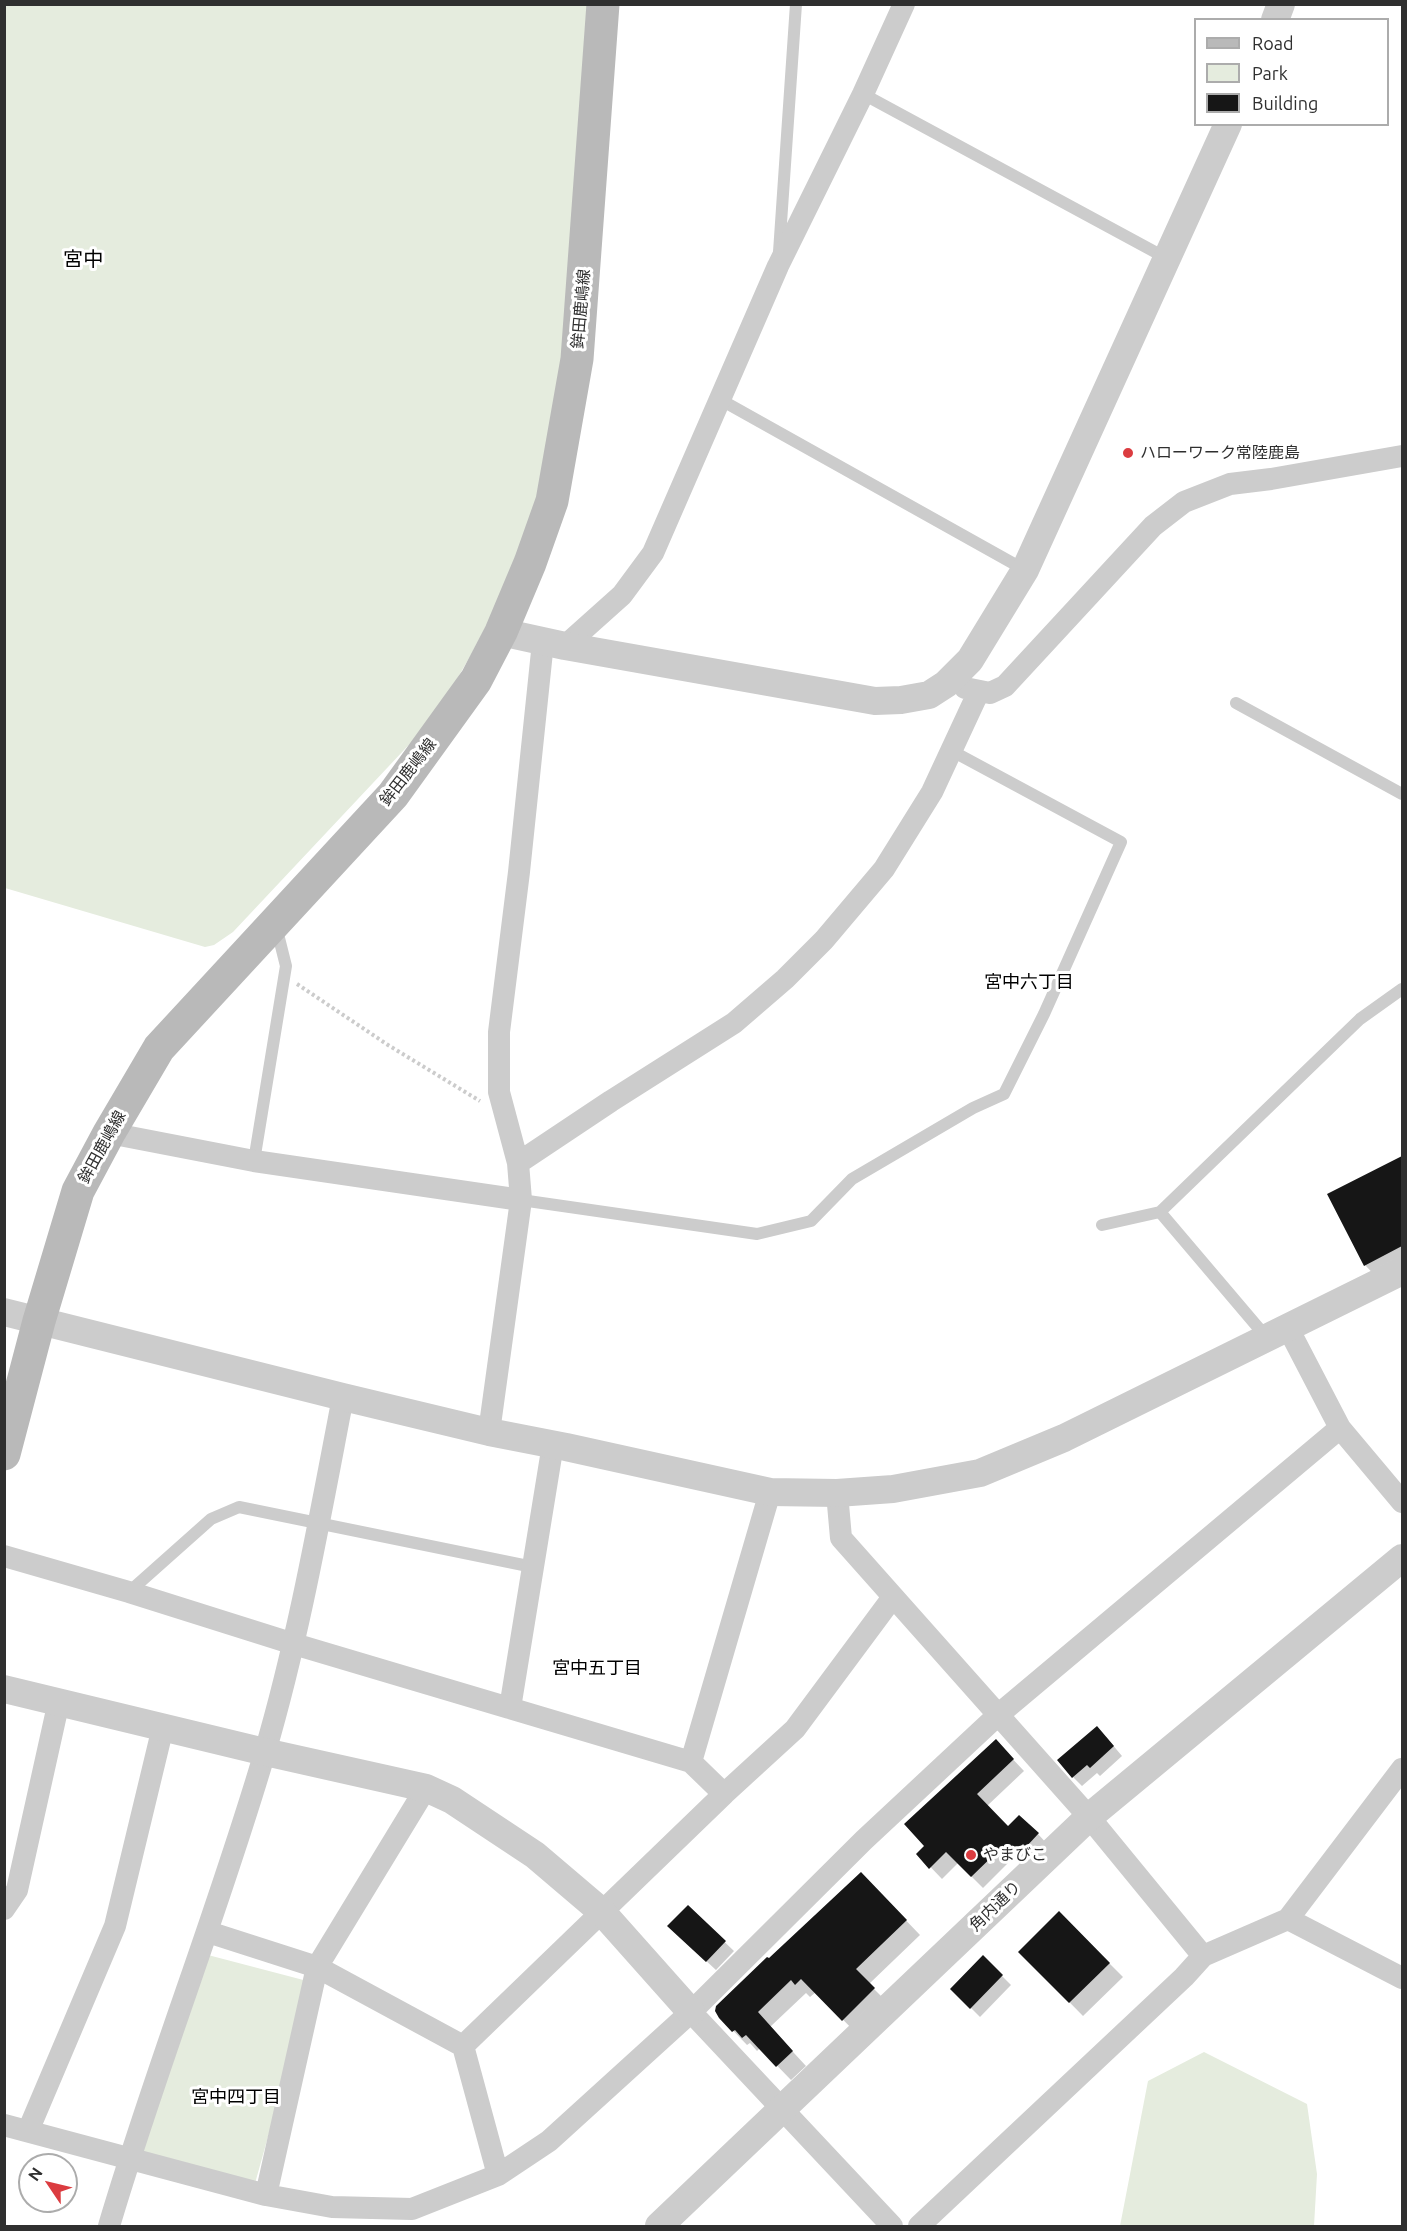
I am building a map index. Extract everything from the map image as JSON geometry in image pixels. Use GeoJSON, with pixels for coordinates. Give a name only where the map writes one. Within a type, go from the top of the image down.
{"type":"FeatureCollection","features":[{"type":"Feature","properties":{"kind":"main road","name":"鉾田鹿嶋線"},"geometry":{"type":"LineString","coordinates":[[4,1454],[39,1321],[78,1191],[159,1048],[393,795],[476,680],[501,632],[530,563],[552,501],[578,359],[603,4]]}},
{"type":"Feature","properties":{"kind":"street"},"geometry":{"type":"LineString","coordinates":[[489,1432],[521,1200],[518,1163],[499,1092],[499,1032],[519,872],[554,644],[622,595],[653,553],[778,266],[863,94],[904,4]]}},
{"type":"Feature","properties":{"kind":"street"},"geometry":{"type":"LineString","coordinates":[[501,632],[554,644],[875,701],[901,700],[929,695],[946,684],[970,660],[1025,570],[1227,126]]}},
{"type":"Feature","properties":{"kind":"street"},"geometry":{"type":"LineString","coordinates":[[946,684],[990,693],[1005,686],[1153,526],[1184,502],[1230,484],[1402,456]]}},
{"type":"Feature","properties":{"kind":"street"},"geometry":{"type":"LineString","coordinates":[[518,1163],[734,1023],[785,979],[824,940],[884,869],[932,792],[979,691]]}},
{"type":"Feature","properties":{"kind":"street"},"geometry":{"type":"LineString","coordinates":[[109,1133],[254,1161],[521,1200]]}},
{"type":"Feature","properties":{"kind":"street"},"geometry":{"type":"LineString","coordinates":[[4,1312],[489,1432],[770,1492],[837,1494],[893,1490],[980,1473],[1064,1438],[1402,1271]]}},
{"type":"Feature","properties":{"kind":"street"},"geometry":{"type":"LineString","coordinates":[[1277,1333],[1340,1428],[1402,1502]]}},
{"type":"Feature","properties":{"kind":"street"},"geometry":{"type":"LineString","coordinates":[[109,2226],[129,2158],[207,1932],[265,1752],[294,1644],[343,1397]]}},
{"type":"Feature","properties":{"kind":"street"},"geometry":{"type":"LineString","coordinates":[[4,2124],[266,2195],[332,2207],[412,2209],[498,2175],[549,2141],[691,2012],[864,1840],[998,1715],[1340,1428]]}},
{"type":"Feature","properties":{"kind":"street"},"geometry":{"type":"LineString","coordinates":[[510,1708],[553,1444]]}},
{"type":"Feature","properties":{"kind":"street"},"geometry":{"type":"LineString","coordinates":[[691,1762],[770,1492]]}},
{"type":"Feature","properties":{"kind":"street"},"geometry":{"type":"LineString","coordinates":[[837,1494],[841,1538],[1089,1817],[1203,1956]]}},
{"type":"Feature","properties":{"kind":"street"},"geometry":{"type":"LineString","coordinates":[[4,1556],[691,1762],[724,1794]]}},
{"type":"Feature","properties":{"kind":"street","name":"角内通り"},"geometry":{"type":"LineString","coordinates":[[659,2226],[1089,1817],[1402,1558]]}},
{"type":"Feature","properties":{"kind":"street"},"geometry":{"type":"LineString","coordinates":[[463,2046],[724,1794],[795,1730],[893,1597]]}},
{"type":"Feature","properties":{"kind":"street"},"geometry":{"type":"LineString","coordinates":[[4,1689],[426,1788],[452,1800],[535,1855],[602,1912],[691,2012],[892,2226]]}},
{"type":"Feature","properties":{"kind":"street"},"geometry":{"type":"LineString","coordinates":[[4,1909],[17,1890],[59,1701]]}},
{"type":"Feature","properties":{"kind":"street"},"geometry":{"type":"LineString","coordinates":[[28,2131],[115,1926],[163,1727]]}},
{"type":"Feature","properties":{"kind":"street"},"geometry":{"type":"LineString","coordinates":[[919,2226],[1184,1977],[1203,1956],[1288,1919],[1402,1768]]}},
{"type":"Feature","properties":{"kind":"street"},"geometry":{"type":"LineString","coordinates":[[266,2195],[317,1967],[426,1788]]}},
{"type":"Feature","properties":{"kind":"street"},"geometry":{"type":"LineString","coordinates":[[1288,1919],[1402,1978]]}},
{"type":"Feature","properties":{"kind":"street"},"geometry":{"type":"LineString","coordinates":[[207,1932],[317,1967],[463,2046],[498,2175]]}},
{"type":"Feature","properties":{"kind":"lane"},"geometry":{"type":"LineString","coordinates":[[778,266],[796,4]]}},
{"type":"Feature","properties":{"kind":"lane"},"geometry":{"type":"LineString","coordinates":[[863,94],[1168,259]]}},
{"type":"Feature","properties":{"kind":"lane"},"geometry":{"type":"LineString","coordinates":[[721,400],[1025,570]]}},
{"type":"Feature","properties":{"kind":"lane"},"geometry":{"type":"LineString","coordinates":[[1236,703],[1402,794]]}},
{"type":"Feature","properties":{"kind":"lane"},"geometry":{"type":"LineString","coordinates":[[521,1200],[757,1234],[811,1221],[852,1179],[974,1108],[1004,1094],[1044,1014],[1121,842],[952,752]]}},
{"type":"Feature","properties":{"kind":"lane"},"geometry":{"type":"LineString","coordinates":[[254,1161],[286,966],[275,922]]}},
{"type":"Feature","properties":{"kind":"lane"},"geometry":{"type":"LineString","coordinates":[[1102,1225],[1160,1212],[1360,1019],[1402,989]]}},
{"type":"Feature","properties":{"kind":"lane"},"geometry":{"type":"LineString","coordinates":[[1160,1212],[1277,1333]]}},
{"type":"Feature","properties":{"kind":"lane"},"geometry":{"type":"LineString","coordinates":[[129,1592],[211,1520],[239,1507],[533,1568]]}},
{"type":"Feature","properties":{"kind":"path"},"geometry":{"type":"LineString","coordinates":[[284,975],[388,1045],[506,1117]]}},
{"type":"Feature","properties":{"kind":"green space"},"geometry":{"type":"Polygon","coordinates":[[[4,5],[588,5],[568,351],[540,500],[520,560],[472,653],[435,717],[233,932],[214,945],[205,947],[5,888],[4,5]]]}},
{"type":"Feature","properties":{"kind":"green space"},"geometry":{"type":"Polygon","coordinates":[[[208,1955],[311,1982],[254,2187],[139,2151],[208,1955]]]}},
{"type":"Feature","properties":{"kind":"green space"},"geometry":{"type":"Polygon","coordinates":[[[1204,2052],[1307,2104],[1317,2174],[1314,2226],[1120,2226],[1148,2081],[1204,2052]]]}},
{"type":"Feature","properties":{"kind":"building"},"geometry":{"type":"Polygon","coordinates":[[[1402,1156],[1402,1246],[1364,1266],[1327,1194],[1402,1156]]]}},
{"type":"Feature","properties":{"kind":"building"},"geometry":{"type":"Polygon","coordinates":[[[1097,1726],[1114,1746],[1090,1768],[1087,1765],[1072,1778],[1057,1760],[1097,1726]]]}},
{"type":"Feature","properties":{"kind":"building"},"geometry":{"type":"Polygon","coordinates":[[[996,1739],[1014,1759],[977,1794],[1008,1826],[1019,1815],[1039,1833],[1026,1847],[1023,1844],[1011,1857],[1001,1848],[971,1877],[946,1852],[929,1869],[916,1854],[924,1846],[904,1824],[996,1739]]]}},
{"type":"Feature","properties":{"kind":"building"},"geometry":{"type":"Polygon","coordinates":[[[861,1872],[907,1920],[856,1969],[875,1988],[842,2021],[801,1979],[795,1985],[791,1980],[758,2012],[793,2051],[776,2067],[746,2035],[742,2038],[735,2030],[732,2032],[719,2018],[715,2011],[716,2006],[861,1872]]]}},
{"type":"Feature","properties":{"kind":"building"},"geometry":{"type":"Polygon","coordinates":[[[688,1905],[726,1941],[706,1962],[667,1926],[688,1905]]]}},
{"type":"Feature","properties":{"kind":"building"},"geometry":{"type":"Polygon","coordinates":[[[1059,1911],[1110,1963],[1069,2003],[1018,1952],[1059,1911]]]}},
{"type":"Feature","properties":{"kind":"building"},"geometry":{"type":"Polygon","coordinates":[[[983,1955],[1003,1975],[970,2009],[950,1989],[983,1955]]]}},
{"type":"Feature","properties":{"kind":"place","name":"ハローワーク常陸鹿島"},"geometry":{"type":"Point","coordinates":[1128,453]}},
{"type":"Feature","properties":{"kind":"place","name":"やまびこ"},"geometry":{"type":"Point","coordinates":[971,1855]}},
{"type":"Feature","properties":{"kind":"district","name":"宮中"},"geometry":{"type":"Point","coordinates":[83,259]}},
{"type":"Feature","properties":{"kind":"district","name":"宮中六丁目"},"geometry":{"type":"Point","coordinates":[1029,982]}},
{"type":"Feature","properties":{"kind":"district","name":"宮中五丁目"},"geometry":{"type":"Point","coordinates":[597,1668]}},
{"type":"Feature","properties":{"kind":"district","name":"宮中四丁目"},"geometry":{"type":"Point","coordinates":[236,2097]}}]}
